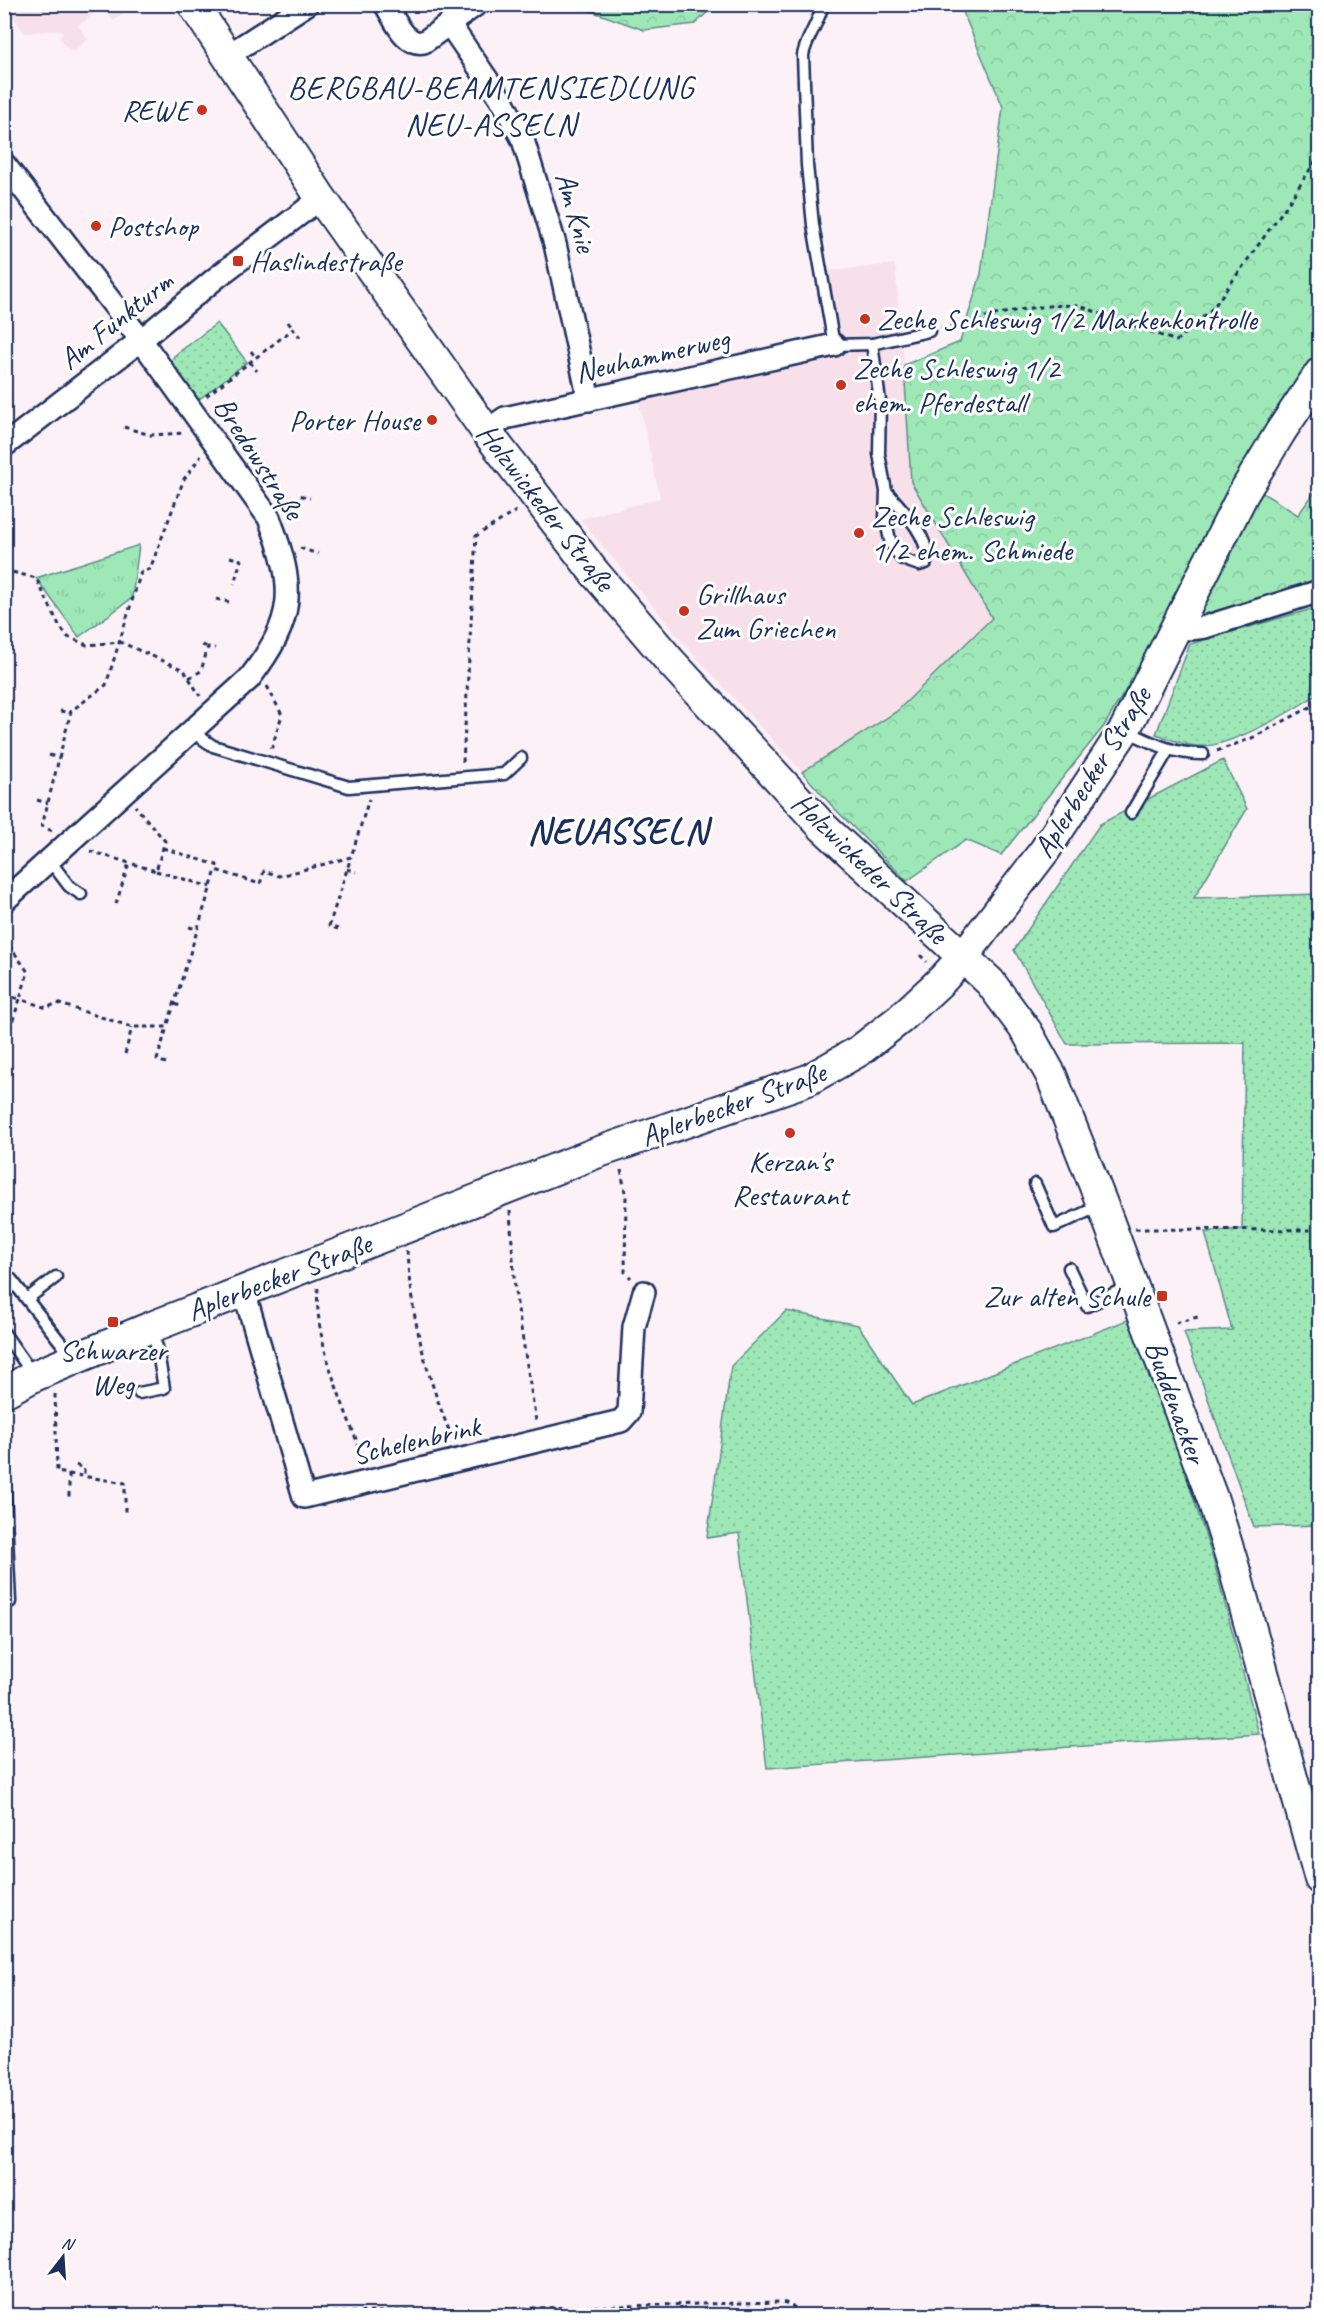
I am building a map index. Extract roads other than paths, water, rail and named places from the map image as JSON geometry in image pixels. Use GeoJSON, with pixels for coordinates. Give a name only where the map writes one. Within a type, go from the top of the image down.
{"type":"FeatureCollection","features":[{"type":"Feature","properties":{"kind":"main road","name":"Holzwickeder Straße"},"geometry":{"type":"LineString","coordinates":[[193,4],[321,198],[486,431],[594,572],[670,661],[823,826],[963,957]]}},
{"type":"Feature","properties":{"kind":"main road","name":"Aplerbecker Straße"},"geometry":{"type":"LineString","coordinates":[[4,1392],[44,1384],[75,1360],[149,1328],[596,1154],[808,1080],[859,1052],[936,987],[963,957],[1045,850],[1125,729],[1243,494],[1281,431],[1320,374]]}},
{"type":"Feature","properties":{"kind":"main road","name":"Buddenacker"},"geometry":{"type":"LineString","coordinates":[[963,957],[1002,996],[1027,1032],[1051,1075],[1102,1204],[1213,1500],[1233,1564],[1320,1879]]}},
{"type":"Feature","properties":{"kind":"street"},"geometry":{"type":"LineString","coordinates":[[227,56],[307,4]]}},
{"type":"Feature","properties":{"kind":"street"},"geometry":{"type":"LineString","coordinates":[[385,4],[405,36],[417,44],[450,25],[477,4]]}},
{"type":"Feature","properties":{"kind":"street","name":"Am Knie"},"geometry":{"type":"LineString","coordinates":[[450,25],[504,104],[523,140],[555,244],[589,400]]}},
{"type":"Feature","properties":{"kind":"street"},"geometry":{"type":"LineString","coordinates":[[4,164],[141,340]]}},
{"type":"Feature","properties":{"kind":"street","name":"Am Funkturm"},"geometry":{"type":"LineString","coordinates":[[4,446],[321,198]]}},
{"type":"Feature","properties":{"kind":"street","name":"Bredowstraße"},"geometry":{"type":"LineString","coordinates":[[4,901],[249,679],[280,632],[287,601],[288,575],[269,518],[141,340]]}},
{"type":"Feature","properties":{"kind":"street","name":"Neuhammerweg"},"geometry":{"type":"LineString","coordinates":[[486,431],[505,418],[834,345]]}},
{"type":"Feature","properties":{"kind":"street"},"geometry":{"type":"LineString","coordinates":[[1178,622],[1190,629],[1206,627],[1320,591]]}},
{"type":"Feature","properties":{"kind":"street","name":"Schelenbrink"},"geometry":{"type":"LineString","coordinates":[[244,1291],[304,1497],[621,1421],[629,1412],[634,1327],[644,1292]]}},
{"type":"Feature","properties":{"kind":"lane"},"geometry":{"type":"LineString","coordinates":[[823,4],[817,25],[805,43],[802,55],[807,165],[813,225],[834,345],[872,344],[928,331]]}},
{"type":"Feature","properties":{"kind":"lane"},"geometry":{"type":"LineString","coordinates":[[872,344],[880,401],[879,454],[886,491],[885,518],[891,544],[902,559],[919,565],[926,562],[926,545],[908,516],[886,491]]}},
{"type":"Feature","properties":{"kind":"lane"},"geometry":{"type":"LineString","coordinates":[[1125,729],[1169,749],[1185,754],[1203,754]]}},
{"type":"Feature","properties":{"kind":"lane"},"geometry":{"type":"LineString","coordinates":[[191,731],[213,746],[349,787],[504,774],[521,758]]}},
{"type":"Feature","properties":{"kind":"lane"},"geometry":{"type":"LineString","coordinates":[[1131,813],[1169,749]]}},
{"type":"Feature","properties":{"kind":"lane"},"geometry":{"type":"LineString","coordinates":[[50,861],[69,886],[81,894]]}},
{"type":"Feature","properties":{"kind":"lane"},"geometry":{"type":"LineString","coordinates":[[1035,1184],[1054,1227],[1102,1204]]}},
{"type":"Feature","properties":{"kind":"lane"},"geometry":{"type":"LineString","coordinates":[[1069,1268],[1087,1306],[1133,1285]]}},
{"type":"Feature","properties":{"kind":"lane"},"geometry":{"type":"LineString","coordinates":[[27,1299],[56,1277]]}},
{"type":"Feature","properties":{"kind":"lane"},"geometry":{"type":"LineString","coordinates":[[11,1279],[75,1360]]}},
{"type":"Feature","properties":{"kind":"lane"},"geometry":{"type":"LineString","coordinates":[[139,1393],[164,1388],[157,1347],[149,1328]]}},
{"type":"Feature","properties":{"kind":"lane"},"geometry":{"type":"LineString","coordinates":[[4,1333],[44,1384]]}},
{"type":"Feature","properties":{"kind":"lane"},"geometry":{"type":"LineString","coordinates":[[4,1471],[10,1602]]}},
{"type":"Feature","properties":{"kind":"place","name":"REWE"},"geometry":{"type":"Point","coordinates":[202,110]}},
{"type":"Feature","properties":{"kind":"place","name":"Postshop"},"geometry":{"type":"Point","coordinates":[96,226]}},
{"type":"Feature","properties":{"kind":"place","name":"Haslindestraße"},"geometry":{"type":"Point","coordinates":[238,261]}},
{"type":"Feature","properties":{"kind":"place","name":"Zeche Schleswig 1/2 Markenkontrolle"},"geometry":{"type":"Point","coordinates":[865,319]}},
{"type":"Feature","properties":{"kind":"place","name":"Zeche Schleswig 1/2 ehem. Pferdestall"},"geometry":{"type":"Point","coordinates":[841,385]}},
{"type":"Feature","properties":{"kind":"place","name":"Porter House"},"geometry":{"type":"Point","coordinates":[432,420]}},
{"type":"Feature","properties":{"kind":"place","name":"Zeche Schleswig 1/2 ehem. Schmiede"},"geometry":{"type":"Point","coordinates":[859,533]}},
{"type":"Feature","properties":{"kind":"place","name":"Grillhaus Zum Griechen"},"geometry":{"type":"Point","coordinates":[684,611]}},
{"type":"Feature","properties":{"kind":"place","name":"Kerzan's Restaurant"},"geometry":{"type":"Point","coordinates":[790,1133]}},
{"type":"Feature","properties":{"kind":"place","name":"Zur alten Schule"},"geometry":{"type":"Point","coordinates":[1162,1296]}},
{"type":"Feature","properties":{"kind":"place","name":"Schwarzer Weg"},"geometry":{"type":"Point","coordinates":[113,1322]}},
{"type":"Feature","properties":{"kind":"district","name":"BERGBAU-BEAMTENSIEDLUNG NEU-ASSELN"},"geometry":{"type":"Point","coordinates":[491,106]}},
{"type":"Feature","properties":{"kind":"district","name":"NEUASSELN"},"geometry":{"type":"Point","coordinates":[618,830]}}]}
